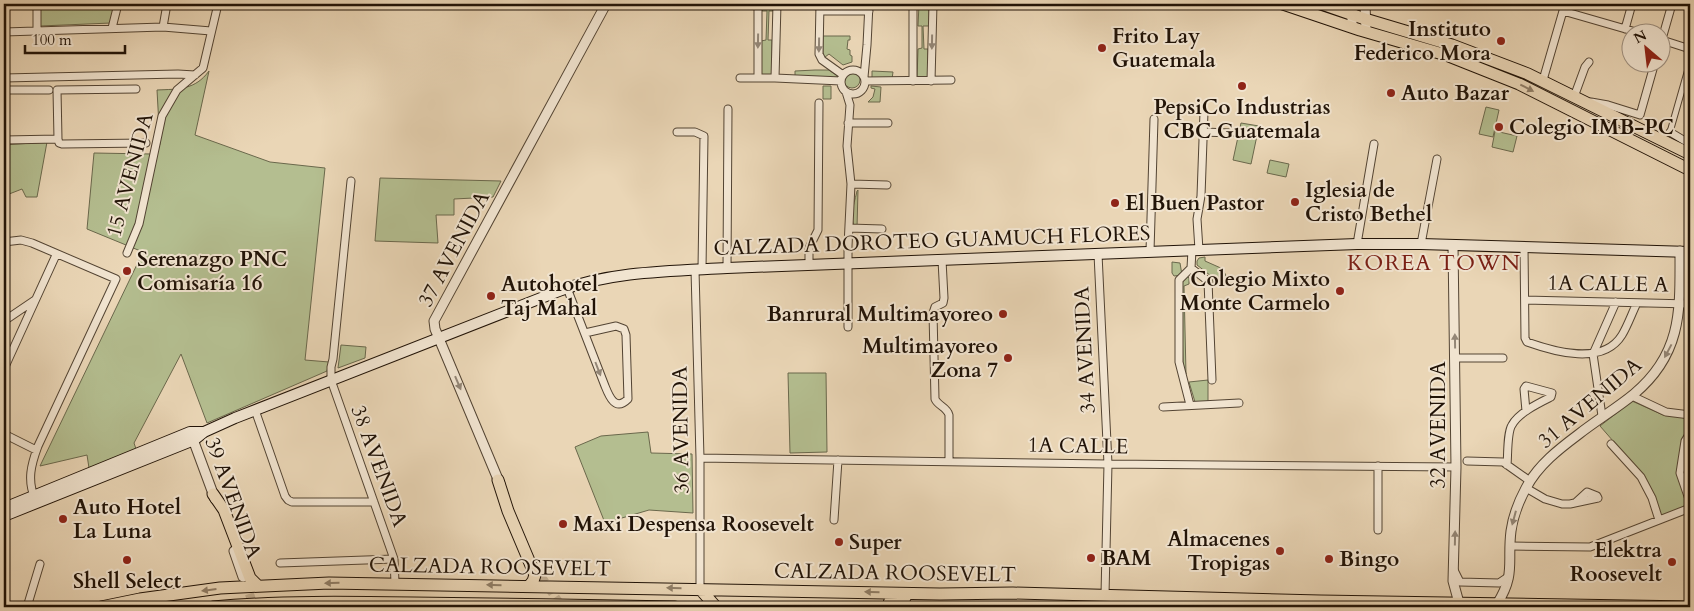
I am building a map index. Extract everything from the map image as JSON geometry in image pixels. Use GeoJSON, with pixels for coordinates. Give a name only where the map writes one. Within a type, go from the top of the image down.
{"type":"FeatureCollection","features":[{"type":"Feature","properties":{"kind":"main road"},"geometry":{"type":"LineString","coordinates":[[1283,4],[1352,15]]}},
{"type":"Feature","properties":{"kind":"main road"},"geometry":{"type":"LineString","coordinates":[[1322,4],[1352,15],[1366,25],[1519,84],[1690,170]]}},
{"type":"Feature","properties":{"kind":"main road"},"geometry":{"type":"LineString","coordinates":[[1366,25],[1452,45],[1543,80],[1690,154]]}},
{"type":"Feature","properties":{"kind":"main road","name":"CALZADA DOROTEO GUAMUCH FLORES"},"geometry":{"type":"LineString","coordinates":[[4,516],[35,500],[255,410],[334,382],[439,338],[567,288],[590,282],[635,275],[727,268],[1357,244],[1421,244],[1685,252]]}},
{"type":"Feature","properties":{"kind":"main road"},"geometry":{"type":"LineString","coordinates":[[498,480],[508,511],[535,576],[529,586]]}},
{"type":"Feature","properties":{"kind":"main road"},"geometry":{"type":"LineString","coordinates":[[213,494],[224,510],[250,578],[257,585]]}},
{"type":"Feature","properties":{"kind":"main road","name":"CALZADA DOROTEO GUAMUCH FLORES"},"geometry":{"type":"LineString","coordinates":[[4,508],[35,500]]}},
{"type":"Feature","properties":{"kind":"main road","name":"CALZADA ROOSEVELT"},"geometry":{"type":"LineString","coordinates":[[101,607],[182,593],[257,585],[329,583],[1105,595],[1191,602],[1320,601],[1690,607]]}},
{"type":"Feature","properties":{"kind":"main road"},"geometry":{"type":"LineString","coordinates":[[700,589],[716,607]]}},
{"type":"Feature","properties":{"kind":"main road"},"geometry":{"type":"LineString","coordinates":[[888,607],[893,599],[912,598],[924,593]]}},
{"type":"Feature","properties":{"kind":"main road"},"geometry":{"type":"LineString","coordinates":[[1672,607],[1690,600]]}},
{"type":"Feature","properties":{"kind":"main road","name":"CALZADA ROOSEVELT"},"geometry":{"type":"LineString","coordinates":[[213,607],[376,602],[675,607]]}},
{"type":"Feature","properties":{"kind":"street"},"geometry":{"type":"LineString","coordinates":[[37,31],[38,4]]}},
{"type":"Feature","properties":{"kind":"street"},"geometry":{"type":"LineString","coordinates":[[112,28],[118,4]]}},
{"type":"Feature","properties":{"kind":"street"},"geometry":{"type":"LineString","coordinates":[[163,27],[168,4]]}},
{"type":"Feature","properties":{"kind":"street","name":"15 AVENIDA"},"geometry":{"type":"LineString","coordinates":[[127,253],[139,224],[162,116],[177,90],[195,75],[204,64],[218,4]]}},
{"type":"Feature","properties":{"kind":"street","name":"37 AVENIDA"},"geometry":{"type":"LineString","coordinates":[[540,575],[498,480],[434,326],[434,321],[606,4]]}},
{"type":"Feature","properties":{"kind":"street"},"geometry":{"type":"LineString","coordinates":[[758,4],[758,78]]}},
{"type":"Feature","properties":{"kind":"street"},"geometry":{"type":"LineString","coordinates":[[775,78],[777,4]]}},
{"type":"Feature","properties":{"kind":"street"},"geometry":{"type":"LineString","coordinates":[[913,4],[913,81]]}},
{"type":"Feature","properties":{"kind":"street"},"geometry":{"type":"LineString","coordinates":[[931,81],[933,4]]}},
{"type":"Feature","properties":{"kind":"street"},"geometry":{"type":"LineString","coordinates":[[1365,4],[1366,25]]}},
{"type":"Feature","properties":{"kind":"street"},"geometry":{"type":"LineString","coordinates":[[1627,22],[1632,4]]}},
{"type":"Feature","properties":{"kind":"street"},"geometry":{"type":"LineString","coordinates":[[1667,22],[1672,4]]}},
{"type":"Feature","properties":{"kind":"street"},"geometry":{"type":"LineString","coordinates":[[842,78],[822,60],[819,54],[820,7],[869,8],[868,45],[863,88],[850,105]]}},
{"type":"Feature","properties":{"kind":"street"},"geometry":{"type":"LineString","coordinates":[[1543,80],[1564,7],[1622,28]]}},
{"type":"Feature","properties":{"kind":"street"},"geometry":{"type":"LineString","coordinates":[[4,32],[163,27],[211,31]]}},
{"type":"Feature","properties":{"kind":"street"},"geometry":{"type":"LineString","coordinates":[[1672,43],[1690,49]]}},
{"type":"Feature","properties":{"kind":"street"},"geometry":{"type":"LineString","coordinates":[[1589,62],[1585,67],[1578,98],[1640,115],[1652,72]]}},
{"type":"Feature","properties":{"kind":"street"},"geometry":{"type":"LineString","coordinates":[[1690,62],[1670,132],[1690,144]]}},
{"type":"Feature","properties":{"kind":"street"},"geometry":{"type":"LineString","coordinates":[[848,327],[848,228],[851,184],[847,146],[850,105],[846,92],[842,87],[842,78],[848,71],[855,70],[864,79],[951,80]]}},
{"type":"Feature","properties":{"kind":"street"},"geometry":{"type":"LineString","coordinates":[[4,78],[195,75]]}},
{"type":"Feature","properties":{"kind":"street"},"geometry":{"type":"LineString","coordinates":[[740,78],[842,78]]}},
{"type":"Feature","properties":{"kind":"street"},"geometry":{"type":"LineString","coordinates":[[4,90],[136,89]]}},
{"type":"Feature","properties":{"kind":"street"},"geometry":{"type":"LineString","coordinates":[[53,90],[59,143],[146,143]]}},
{"type":"Feature","properties":{"kind":"street"},"geometry":{"type":"LineString","coordinates":[[846,92],[853,94],[860,92]]}},
{"type":"Feature","properties":{"kind":"street"},"geometry":{"type":"LineString","coordinates":[[809,265],[809,248],[818,230],[819,103]]}},
{"type":"Feature","properties":{"kind":"street"},"geometry":{"type":"LineString","coordinates":[[727,268],[728,109]]}},
{"type":"Feature","properties":{"kind":"street"},"geometry":{"type":"LineString","coordinates":[[1190,405],[1179,362],[1179,280],[1192,268],[1195,250],[1201,196],[1204,112]]}},
{"type":"Feature","properties":{"kind":"street"},"geometry":{"type":"LineString","coordinates":[[1150,251],[1154,119]]}},
{"type":"Feature","properties":{"kind":"street"},"geometry":{"type":"LineString","coordinates":[[848,123],[888,123]]}},
{"type":"Feature","properties":{"kind":"street","name":"36 AVENIDA"},"geometry":{"type":"LineString","coordinates":[[677,132],[695,132],[704,136],[698,270],[700,589]]}},
{"type":"Feature","properties":{"kind":"street"},"geometry":{"type":"LineString","coordinates":[[1203,132],[1231,133]]}},
{"type":"Feature","properties":{"kind":"street"},"geometry":{"type":"LineString","coordinates":[[4,140],[58,139]]}},
{"type":"Feature","properties":{"kind":"street"},"geometry":{"type":"LineString","coordinates":[[1357,244],[1374,144]]}},
{"type":"Feature","properties":{"kind":"street"},"geometry":{"type":"LineString","coordinates":[[1421,244],[1436,159]]}},
{"type":"Feature","properties":{"kind":"street","name":"38 AVENIDA"},"geometry":{"type":"LineString","coordinates":[[351,181],[331,367],[334,382],[394,559],[394,583]]}},
{"type":"Feature","properties":{"kind":"street"},"geometry":{"type":"LineString","coordinates":[[851,184],[887,185]]}},
{"type":"Feature","properties":{"kind":"street"},"geometry":{"type":"LineString","coordinates":[[848,228],[882,229]]}},
{"type":"Feature","properties":{"kind":"street"},"geometry":{"type":"LineString","coordinates":[[6,241],[21,240],[32,243],[116,279],[36,450],[29,476],[35,500]]}},
{"type":"Feature","properties":{"kind":"street","name":"32 AVENIDA"},"geometry":{"type":"LineString","coordinates":[[1453,245],[1456,467],[1453,581],[1459,603]]}},
{"type":"Feature","properties":{"kind":"street"},"geometry":{"type":"LineString","coordinates":[[1524,248],[1525,338],[1528,342],[1574,354],[1593,354],[1616,342],[1622,336],[1637,302]]}},
{"type":"Feature","properties":{"kind":"street","name":"31 AVENIDA"},"geometry":{"type":"LineString","coordinates":[[1497,604],[1505,592],[1510,574],[1511,532],[1515,514],[1528,485],[1554,453],[1602,416],[1632,396],[1658,370],[1675,337],[1685,252]]}},
{"type":"Feature","properties":{"kind":"street"},"geometry":{"type":"LineString","coordinates":[[4,369],[56,254]]}},
{"type":"Feature","properties":{"kind":"street","name":"34 AVENIDA"},"geometry":{"type":"LineString","coordinates":[[1098,254],[1108,464],[1105,595]]}},
{"type":"Feature","properties":{"kind":"street"},"geometry":{"type":"LineString","coordinates":[[942,260],[944,303],[935,307],[933,312],[935,399],[937,403],[948,411],[949,415],[949,461]]}},
{"type":"Feature","properties":{"kind":"street"},"geometry":{"type":"LineString","coordinates":[[1192,268],[1208,281],[1212,380]]}},
{"type":"Feature","properties":{"kind":"street"},"geometry":{"type":"LineString","coordinates":[[567,288],[610,397],[614,403],[625,403],[628,400],[626,335],[624,330],[616,326],[585,333]]}},
{"type":"Feature","properties":{"kind":"street"},"geometry":{"type":"LineString","coordinates":[[4,321],[36,299]]}},
{"type":"Feature","properties":{"kind":"street","name":"1A CALLE A"},"geometry":{"type":"LineString","coordinates":[[1525,300],[1690,304]]}},
{"type":"Feature","properties":{"kind":"street"},"geometry":{"type":"LineString","coordinates":[[1602,416],[1593,354],[1616,302]]}},
{"type":"Feature","properties":{"kind":"street"},"geometry":{"type":"LineString","coordinates":[[1455,358],[1503,358]]}},
{"type":"Feature","properties":{"kind":"street"},"geometry":{"type":"LineString","coordinates":[[1632,396],[1666,412],[1690,415]]}},
{"type":"Feature","properties":{"kind":"street"},"geometry":{"type":"LineString","coordinates":[[1163,407],[1239,403]]}},
{"type":"Feature","properties":{"kind":"street"},"geometry":{"type":"LineString","coordinates":[[255,410],[288,500],[292,502],[374,502]]}},
{"type":"Feature","properties":{"kind":"street"},"geometry":{"type":"LineString","coordinates":[[1508,465],[1511,426],[1526,411]]}},
{"type":"Feature","properties":{"kind":"street"},"geometry":{"type":"LineString","coordinates":[[1690,433],[1686,441],[1680,473],[1690,502]]}},
{"type":"Feature","properties":{"kind":"street"},"geometry":{"type":"LineString","coordinates":[[4,434],[36,450]]}},
{"type":"Feature","properties":{"kind":"street","name":"39 AVENIDA"},"geometry":{"type":"LineString","coordinates":[[192,436],[243,576]]}},
{"type":"Feature","properties":{"kind":"street"},"geometry":{"type":"LineString","coordinates":[[1610,444],[1641,478],[1652,498],[1659,520]]}},
{"type":"Feature","properties":{"kind":"street","name":"1A CALLE"},"geometry":{"type":"LineString","coordinates":[[700,458],[1456,467]]}},
{"type":"Feature","properties":{"kind":"street"},"geometry":{"type":"LineString","coordinates":[[834,520],[838,460]]}},
{"type":"Feature","properties":{"kind":"street"},"geometry":{"type":"LineString","coordinates":[[1467,461],[1503,462],[1545,498],[1558,503],[1575,503],[1587,492],[1598,498]]}},
{"type":"Feature","properties":{"kind":"street"},"geometry":{"type":"LineString","coordinates":[[1378,466],[1378,530]]}},
{"type":"Feature","properties":{"kind":"street"},"geometry":{"type":"LineString","coordinates":[[1511,546],[1590,548],[1690,508]]}},
{"type":"Feature","properties":{"kind":"street"},"geometry":{"type":"LineString","coordinates":[[280,563],[394,559]]}},
{"type":"Feature","properties":{"kind":"street"},"geometry":{"type":"LineString","coordinates":[[27,607],[40,564]]}},
{"type":"Feature","properties":{"kind":"street"},"geometry":{"type":"LineString","coordinates":[[1454,570],[1460,582],[1499,584],[1510,574]]}},
{"type":"Feature","properties":{"kind":"green space"},"geometry":{"type":"Polygon","coordinates":[[[40,4],[115,4],[111,23],[40,26],[40,4]]]}},
{"type":"Feature","properties":{"kind":"green space"},"geometry":{"type":"Polygon","coordinates":[[[762,4],[773,4],[774,11],[769,11],[768,40],[772,40],[772,76],[761,76],[761,41],[766,40],[767,11],[762,11],[762,4]]]}},
{"type":"Feature","properties":{"kind":"green space"},"geometry":{"type":"Polygon","coordinates":[[[824,4],[867,4],[867,9],[824,9],[824,4]]]}},
{"type":"Feature","properties":{"kind":"green space"},"geometry":{"type":"Polygon","coordinates":[[[919,4],[929,4],[929,26],[923,26],[924,49],[928,49],[928,79],[917,79],[918,49],[922,48],[922,26],[918,26],[919,4]]]}},
{"type":"Feature","properties":{"kind":"green space"},"geometry":{"type":"Polygon","coordinates":[[[823,36],[850,36],[847,49],[850,50],[852,62],[843,65],[829,54],[825,57],[823,55],[823,36]]]}},
{"type":"Feature","properties":{"kind":"green space"},"geometry":{"type":"Polygon","coordinates":[[[829,70],[838,76],[836,79],[795,77],[795,71],[829,70]]]}},
{"type":"Feature","properties":{"kind":"green space"},"geometry":{"type":"Polygon","coordinates":[[[209,71],[195,135],[270,162],[325,168],[305,360],[329,362],[327,371],[207,423],[181,354],[134,443],[136,449],[89,468],[87,455],[40,466],[143,252],[87,229],[94,153],[151,154],[157,151],[160,144],[157,90],[179,89],[192,85],[209,71]]]}},
{"type":"Feature","properties":{"kind":"green space"},"geometry":{"type":"Polygon","coordinates":[[[872,71],[893,72],[892,79],[872,78],[872,71]]]}},
{"type":"Feature","properties":{"kind":"green space"},"geometry":{"type":"Polygon","coordinates":[[[852,72],[860,80],[852,88],[844,80],[852,72]]]}},
{"type":"Feature","properties":{"kind":"green space"},"geometry":{"type":"Polygon","coordinates":[[[823,86],[831,86],[831,99],[823,99],[823,86]]]}},
{"type":"Feature","properties":{"kind":"green space"},"geometry":{"type":"Polygon","coordinates":[[[871,86],[881,87],[880,102],[868,102],[873,97],[875,89],[871,88],[871,86]]]}},
{"type":"Feature","properties":{"kind":"green space"},"geometry":{"type":"Polygon","coordinates":[[[1486,107],[1499,110],[1493,137],[1479,134],[1486,107]]]}},
{"type":"Feature","properties":{"kind":"green space"},"geometry":{"type":"Polygon","coordinates":[[[1241,123],[1259,126],[1251,164],[1233,160],[1241,123]]]}},
{"type":"Feature","properties":{"kind":"green space"},"geometry":{"type":"Polygon","coordinates":[[[1495,131],[1517,136],[1513,152],[1492,147],[1495,131]]]}},
{"type":"Feature","properties":{"kind":"green space"},"geometry":{"type":"Polygon","coordinates":[[[47,142],[37,197],[26,197],[22,189],[4,196],[4,145],[47,142]]]}},
{"type":"Feature","properties":{"kind":"green space"},"geometry":{"type":"Polygon","coordinates":[[[1270,160],[1289,164],[1286,177],[1267,173],[1270,160]]]}},
{"type":"Feature","properties":{"kind":"green space"},"geometry":{"type":"Polygon","coordinates":[[[380,178],[501,181],[493,197],[454,199],[454,215],[436,215],[438,243],[375,241],[380,178]]]}},
{"type":"Feature","properties":{"kind":"green space"},"geometry":{"type":"Polygon","coordinates":[[[858,190],[857,228],[852,221],[852,216],[858,190]]]}},
{"type":"Feature","properties":{"kind":"green space"},"geometry":{"type":"Polygon","coordinates":[[[1205,257],[1205,261],[1223,269],[1226,276],[1215,278],[1214,283],[1211,276],[1197,265],[1199,258],[1205,257]]]}},
{"type":"Feature","properties":{"kind":"green space"},"geometry":{"type":"Polygon","coordinates":[[[1172,262],[1180,263],[1182,275],[1174,276],[1172,273],[1172,262]]]}},
{"type":"Feature","properties":{"kind":"green space"},"geometry":{"type":"Polygon","coordinates":[[[1186,275],[1189,278],[1189,284],[1184,286],[1186,374],[1183,365],[1181,284],[1186,275]]]}},
{"type":"Feature","properties":{"kind":"green space"},"geometry":{"type":"Polygon","coordinates":[[[341,345],[366,347],[365,358],[338,368],[341,345]]]}},
{"type":"Feature","properties":{"kind":"green space"},"geometry":{"type":"Polygon","coordinates":[[[788,373],[826,373],[827,452],[790,453],[788,373]]]}},
{"type":"Feature","properties":{"kind":"green space"},"geometry":{"type":"Polygon","coordinates":[[[1208,380],[1208,403],[1195,402],[1189,382],[1208,380]]]}},
{"type":"Feature","properties":{"kind":"green space"},"geometry":{"type":"Polygon","coordinates":[[[1632,401],[1663,415],[1690,418],[1690,425],[1683,440],[1677,474],[1689,506],[1657,518],[1634,465],[1600,426],[1632,401]]]}},
{"type":"Feature","properties":{"kind":"green space"},"geometry":{"type":"Polygon","coordinates":[[[648,432],[651,453],[692,454],[693,513],[649,510],[605,523],[575,447],[601,436],[648,432]]]}},
{"type":"Feature","properties":{"kind":"tunnel"},"geometry":{"type":"LineString","coordinates":[[540,575],[562,607]]}},
{"type":"Feature","properties":{"kind":"tunnel"},"geometry":{"type":"LineString","coordinates":[[245,581],[254,607]]}},
{"type":"Feature","properties":{"kind":"place","name":"Instituto Federico Mora"},"geometry":{"type":"Point","coordinates":[1501,41]}},
{"type":"Feature","properties":{"kind":"place","name":"Frito Lay Guatemala"},"geometry":{"type":"Point","coordinates":[1102,48]}},
{"type":"Feature","properties":{"kind":"place","name":"PepsiCo Industrias CBC Guatemala"},"geometry":{"type":"Point","coordinates":[1242,86]}},
{"type":"Feature","properties":{"kind":"place","name":"Auto Bazar"},"geometry":{"type":"Point","coordinates":[1391,93]}},
{"type":"Feature","properties":{"kind":"place","name":"Colegio IMB-PC"},"geometry":{"type":"Point","coordinates":[1499,127]}},
{"type":"Feature","properties":{"kind":"place","name":"Iglesia de Cristo Bethel"},"geometry":{"type":"Point","coordinates":[1295,202]}},
{"type":"Feature","properties":{"kind":"place","name":"El Buen Pastor"},"geometry":{"type":"Point","coordinates":[1115,203]}},
{"type":"Feature","properties":{"kind":"place","name":"Serenazgo PNC Comisaría 16"},"geometry":{"type":"Point","coordinates":[127,271]}},
{"type":"Feature","properties":{"kind":"place","name":"Colegio Mixto Monte Carmelo"},"geometry":{"type":"Point","coordinates":[1340,291]}},
{"type":"Feature","properties":{"kind":"place","name":"Autohotel Taj Mahal"},"geometry":{"type":"Point","coordinates":[491,296]}},
{"type":"Feature","properties":{"kind":"place","name":"Banrural Multimayoreo"},"geometry":{"type":"Point","coordinates":[1003,314]}},
{"type":"Feature","properties":{"kind":"place","name":"Multimayoreo Zona 7"},"geometry":{"type":"Point","coordinates":[1008,358]}},
{"type":"Feature","properties":{"kind":"place","name":"Auto Hotel La Luna"},"geometry":{"type":"Point","coordinates":[63,519]}},
{"type":"Feature","properties":{"kind":"place","name":"Maxi Despensa Roosevelt"},"geometry":{"type":"Point","coordinates":[563,524]}},
{"type":"Feature","properties":{"kind":"place","name":"Super"},"geometry":{"type":"Point","coordinates":[839,542]}},
{"type":"Feature","properties":{"kind":"place","name":"Almacenes Tropigas"},"geometry":{"type":"Point","coordinates":[1280,551]}},
{"type":"Feature","properties":{"kind":"place","name":"BAM"},"geometry":{"type":"Point","coordinates":[1091,558]}},
{"type":"Feature","properties":{"kind":"place","name":"Bingo"},"geometry":{"type":"Point","coordinates":[1329,559]}},
{"type":"Feature","properties":{"kind":"place","name":"Shell Select"},"geometry":{"type":"Point","coordinates":[127,560]}},
{"type":"Feature","properties":{"kind":"place","name":"Elektra Roosevelt"},"geometry":{"type":"Point","coordinates":[1672,562]}},
{"type":"Feature","properties":{"kind":"district","name":"KOREA TOWN"},"geometry":{"type":"Point","coordinates":[1434,263]}}]}
